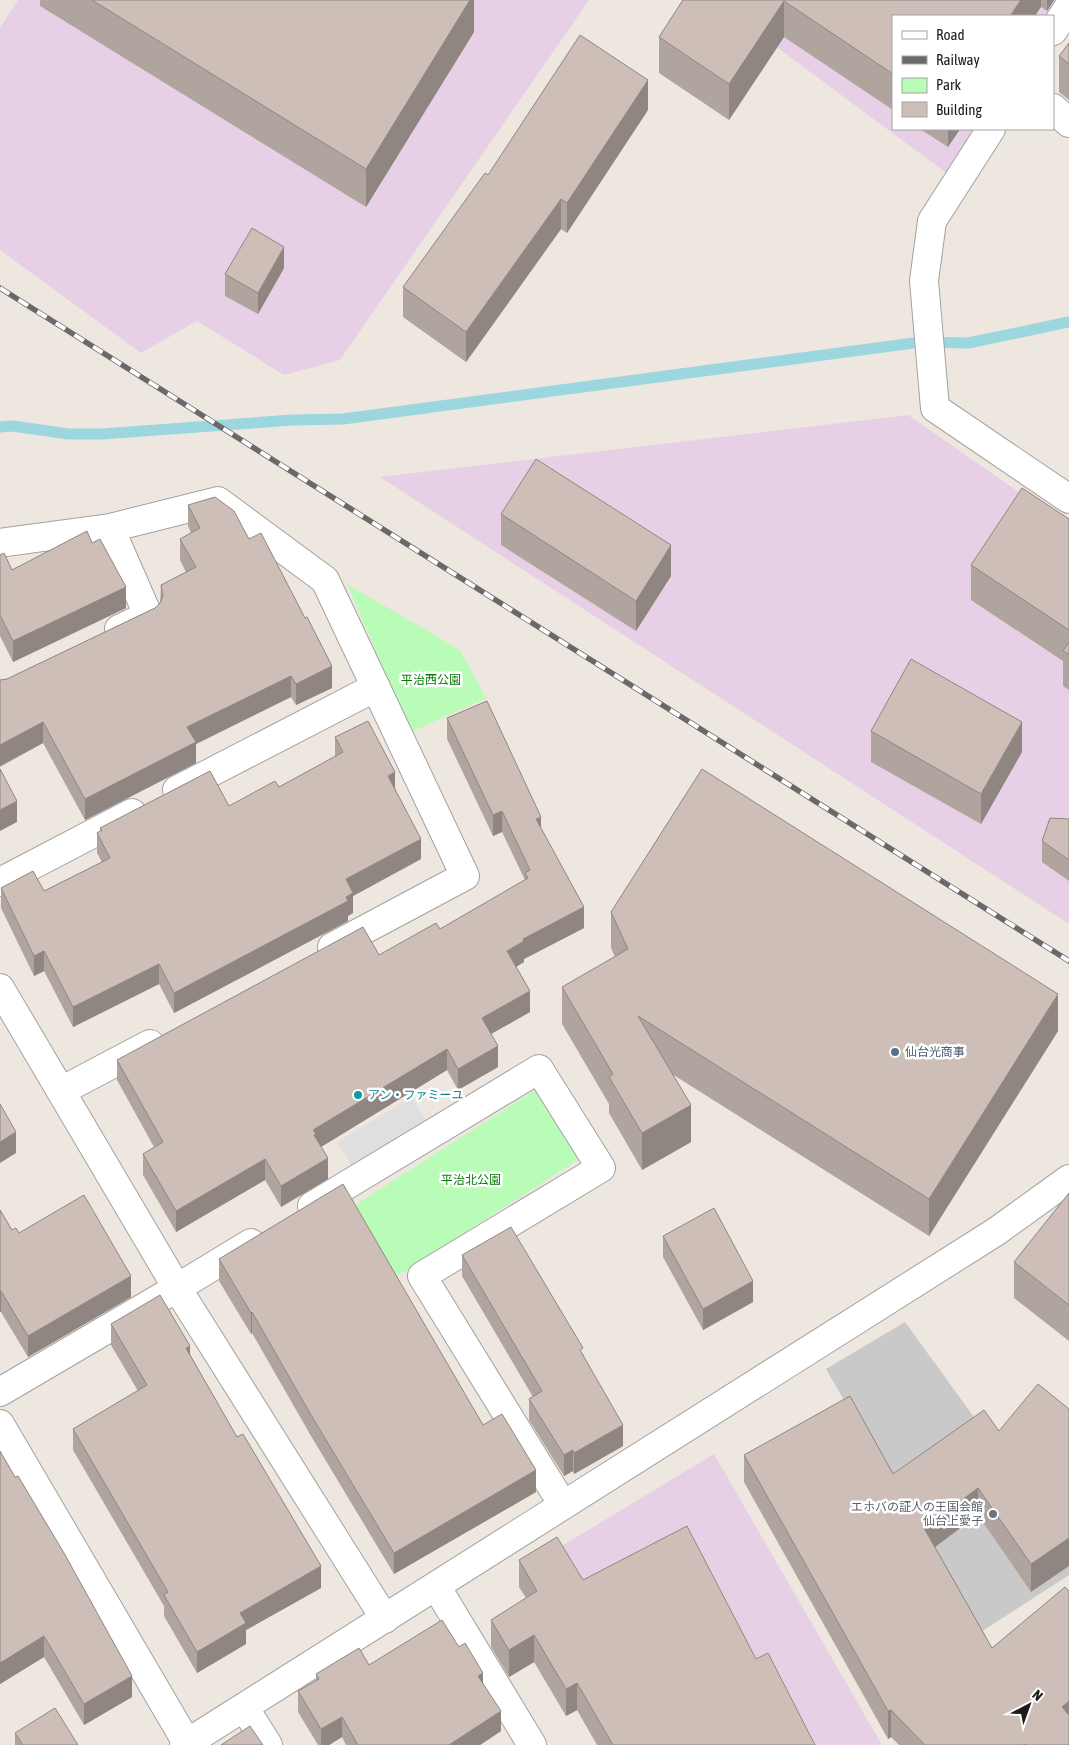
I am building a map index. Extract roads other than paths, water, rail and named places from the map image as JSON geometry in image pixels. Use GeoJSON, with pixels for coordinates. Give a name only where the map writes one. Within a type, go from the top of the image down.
{"type":"FeatureCollection","features":[{"type":"Feature","properties":{"kind":"street"},"geometry":{"type":"LineString","coordinates":[[1054,29],[1069,6]]}},
{"type":"Feature","properties":{"kind":"street"},"geometry":{"type":"LineString","coordinates":[[1054,109],[1069,123]]}},
{"type":"Feature","properties":{"kind":"street"},"geometry":{"type":"LineString","coordinates":[[990,130],[932,221],[924,281],[935,408],[1069,499]]}},
{"type":"Feature","properties":{"kind":"street"},"geometry":{"type":"LineString","coordinates":[[0,543],[110,528],[218,501],[325,580],[465,876],[307,960]]}},
{"type":"Feature","properties":{"kind":"street"},"geometry":{"type":"LineString","coordinates":[[96,640],[148,615],[110,528]]}},
{"type":"Feature","properties":{"kind":"street"},"geometry":{"type":"LineString","coordinates":[[0,882],[376,687]]}},
{"type":"Feature","properties":{"kind":"street"},"geometry":{"type":"LineString","coordinates":[[0,988],[177,1288],[385,1619]]}},
{"type":"Feature","properties":{"kind":"street"},"geometry":{"type":"LineString","coordinates":[[61,1092],[175,1031]]}},
{"type":"Feature","properties":{"kind":"street"},"geometry":{"type":"LineString","coordinates":[[295,1217],[539,1069],[601,1168],[422,1276],[564,1506]]}},
{"type":"Feature","properties":{"kind":"street"},"geometry":{"type":"LineString","coordinates":[[0,1424],[186,1744],[997,1231],[1069,1179]]}},
{"type":"Feature","properties":{"kind":"street"},"geometry":{"type":"LineString","coordinates":[[0,1392],[269,1232]]}},
{"type":"Feature","properties":{"kind":"street"},"geometry":{"type":"LineString","coordinates":[[436,1586],[532,1745]]}},
{"type":"Feature","properties":{"kind":"street"},"geometry":{"type":"LineString","coordinates":[[244,1707],[268,1745]]}},
{"type":"Feature","properties":{"kind":"waterway"},"geometry":{"type":"LineString","coordinates":[[0,427],[13,426],[68,434],[102,434],[293,420],[343,419],[921,342],[968,343],[1069,322]]}},
{"type":"Feature","properties":{"kind":"railway"},"geometry":{"type":"LineString","coordinates":[[0,288],[1069,961]]}},
{"type":"Feature","properties":{"kind":"place","name":"仙台光商事"},"geometry":{"type":"Point","coordinates":[895,1052]}},
{"type":"Feature","properties":{"kind":"place","name":"アン・ファミーユ"},"geometry":{"type":"Point","coordinates":[358,1095]}},
{"type":"Feature","properties":{"kind":"place","name":"エホバの証人の王国会館 仙台上愛子"},"geometry":{"type":"Point","coordinates":[993,1514]}},
{"type":"Feature","properties":{"kind":"park label","name":"平治西公園"},"geometry":{"type":"Point","coordinates":[431,680]}},
{"type":"Feature","properties":{"kind":"park label","name":"平治北公園"},"geometry":{"type":"Point","coordinates":[471,1180]}}]}
